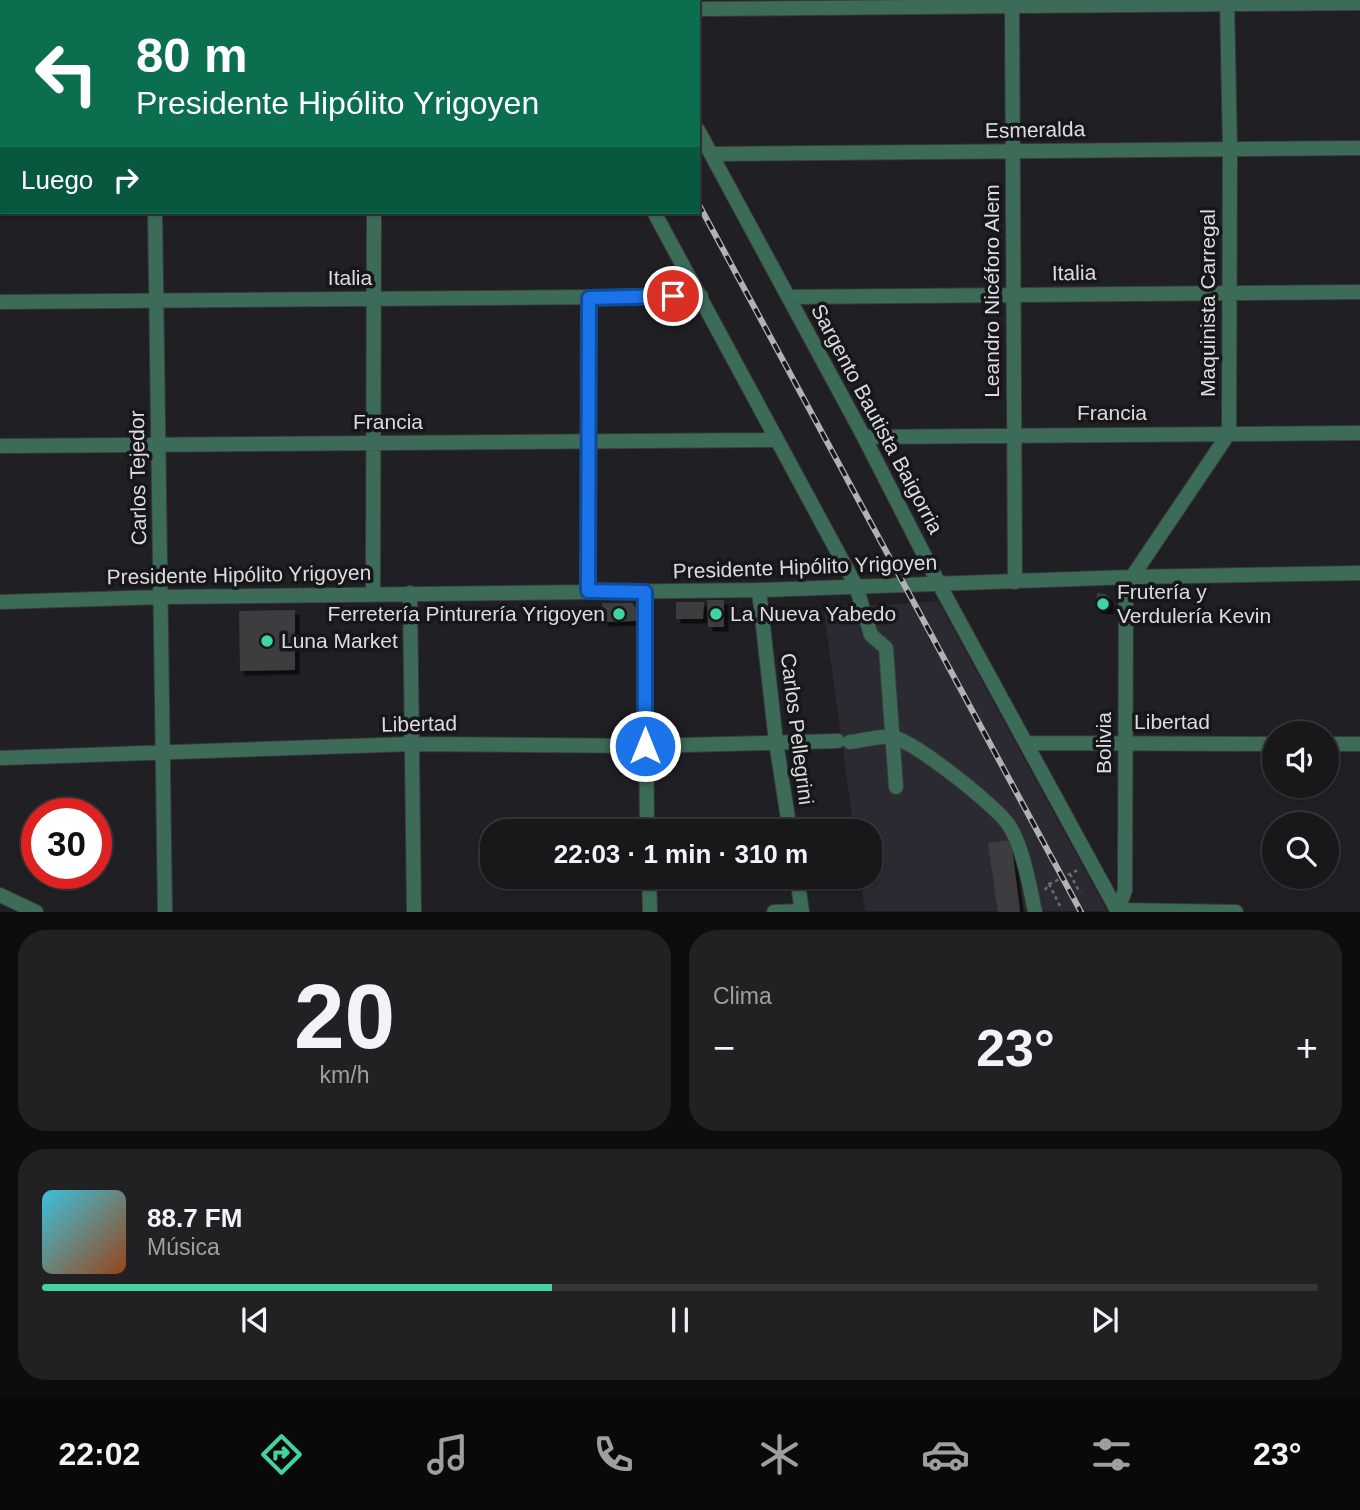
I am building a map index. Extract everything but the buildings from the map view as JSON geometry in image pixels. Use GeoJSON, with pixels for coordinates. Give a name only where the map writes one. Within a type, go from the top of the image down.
{"type":"FeatureCollection","features":[{"type":"Feature","properties":{"kind":"street","name":"Maquinista Carregal"},"geometry":{"type":"LineString","coordinates":[[1227,2],[1230,149],[1229,433]]}},
{"type":"Feature","properties":{"kind":"street","name":"Leandro Nicéforo Alem"},"geometry":{"type":"LineString","coordinates":[[1012,3],[1015,582]]}},
{"type":"Feature","properties":{"kind":"street"},"geometry":{"type":"LineString","coordinates":[[700,9],[799,4],[1360,3]]}},
{"type":"Feature","properties":{"kind":"street","name":"Sargento Bautista Baigorria"},"geometry":{"type":"LineString","coordinates":[[700,134],[864,437],[939,584],[1118,911]]}},
{"type":"Feature","properties":{"kind":"street","name":"Esmeralda"},"geometry":{"type":"LineString","coordinates":[[711,154],[1360,148]]}},
{"type":"Feature","properties":{"kind":"street","name":"Carlos Tejedor"},"geometry":{"type":"LineString","coordinates":[[155,214],[165,912]]}},
{"type":"Feature","properties":{"kind":"street"},"geometry":{"type":"LineString","coordinates":[[373,594],[374,214]]}},
{"type":"Feature","properties":{"kind":"street"},"geometry":{"type":"LineString","coordinates":[[655,214],[856,586],[871,635],[886,648],[896,787]]}},
{"type":"Feature","properties":{"kind":"street","name":"Italia"},"geometry":{"type":"LineString","coordinates":[[789,297],[1360,292]]}},
{"type":"Feature","properties":{"kind":"street","name":"Italia"},"geometry":{"type":"LineString","coordinates":[[0,302],[701,296]]}},
{"type":"Feature","properties":{"kind":"street"},"geometry":{"type":"LineString","coordinates":[[588,591],[589,298]]}},
{"type":"Feature","properties":{"kind":"street"},"geometry":{"type":"LineString","coordinates":[[1132,576],[1229,433]]}},
{"type":"Feature","properties":{"kind":"street","name":"Francia"},"geometry":{"type":"LineString","coordinates":[[864,437],[1360,433]]}},
{"type":"Feature","properties":{"kind":"street","name":"Francia"},"geometry":{"type":"LineString","coordinates":[[0,446],[777,440]]}},
{"type":"Feature","properties":{"kind":"street","name":"Presidente Hipólito Yrigoyen"},"geometry":{"type":"LineString","coordinates":[[0,602],[410,593],[759,590],[1132,576],[1360,573]]}},
{"type":"Feature","properties":{"kind":"street","name":"Bolivia"},"geometry":{"type":"LineString","coordinates":[[1118,911],[1125,890],[1126,592],[1132,576]]}},
{"type":"Feature","properties":{"kind":"street","name":"Carlos Pellegrini"},"geometry":{"type":"LineString","coordinates":[[759,590],[776,742],[788,819]]}},
{"type":"Feature","properties":{"kind":"street"},"geometry":{"type":"LineString","coordinates":[[645,592],[647,819]]}},
{"type":"Feature","properties":{"kind":"street"},"geometry":{"type":"LineString","coordinates":[[410,593],[414,912]]}},
{"type":"Feature","properties":{"kind":"street"},"geometry":{"type":"LineString","coordinates":[[894,736],[976,793],[1009,825],[1018,844],[1035,912]]}},
{"type":"Feature","properties":{"kind":"street","name":"Libertad"},"geometry":{"type":"LineString","coordinates":[[0,758],[411,744],[645,746],[844,742],[894,736]]}},
{"type":"Feature","properties":{"kind":"street","name":"Libertad"},"geometry":{"type":"LineString","coordinates":[[1027,743],[1262,744]]}},
{"type":"Feature","properties":{"kind":"street"},"geometry":{"type":"LineString","coordinates":[[1339,744],[1360,744]]}},
{"type":"Feature","properties":{"kind":"street"},"geometry":{"type":"LineString","coordinates":[[649,889],[650,912]]}},
{"type":"Feature","properties":{"kind":"street"},"geometry":{"type":"LineString","coordinates":[[774,912],[802,911],[799,889]]}},
{"type":"Feature","properties":{"kind":"street"},"geometry":{"type":"LineString","coordinates":[[0,895],[36,912]]}},
{"type":"Feature","properties":{"kind":"street"},"geometry":{"type":"LineString","coordinates":[[1118,911],[1236,912]]}},
{"type":"Feature","properties":{"kind":"path"},"geometry":{"type":"LineString","coordinates":[[1042,895],[1049,884],[1093,862]]}},
{"type":"Feature","properties":{"kind":"path"},"geometry":{"type":"LineString","coordinates":[[1070,874],[1080,892]]}},
{"type":"Feature","properties":{"kind":"path"},"geometry":{"type":"LineString","coordinates":[[1049,884],[1060,906]]}},
{"type":"Feature","properties":{"kind":"shaded area"},"geometry":{"type":"Polygon","coordinates":[[[938,601],[1107,911],[865,911],[862,889],[882,889],[882,819],[852,819],[823,605],[867,606],[938,601]]]}},
{"type":"Feature","properties":{"kind":"railway"},"geometry":{"type":"LineString","coordinates":[[700,207],[1081,912]]}},
{"type":"Feature","properties":{"kind":"place","name":"Frutería y Verdulería Kevin"},"geometry":{"type":"Point","coordinates":[1103,604]}},
{"type":"Feature","properties":{"kind":"place","name":"Ferretería Pinturería Yrigoyen"},"geometry":{"type":"Point","coordinates":[619,614]}},
{"type":"Feature","properties":{"kind":"place","name":"La Nueva Yabedo"},"geometry":{"type":"Point","coordinates":[716,614]}},
{"type":"Feature","properties":{"kind":"place","name":"Luna Market"},"geometry":{"type":"Point","coordinates":[267,641]}},
{"type":"Feature","properties":{"kind":"route"},"geometry":{"type":"LineString","coordinates":[[645,746],[645,592],[588,591],[589,298],[673,296]]}}]}
